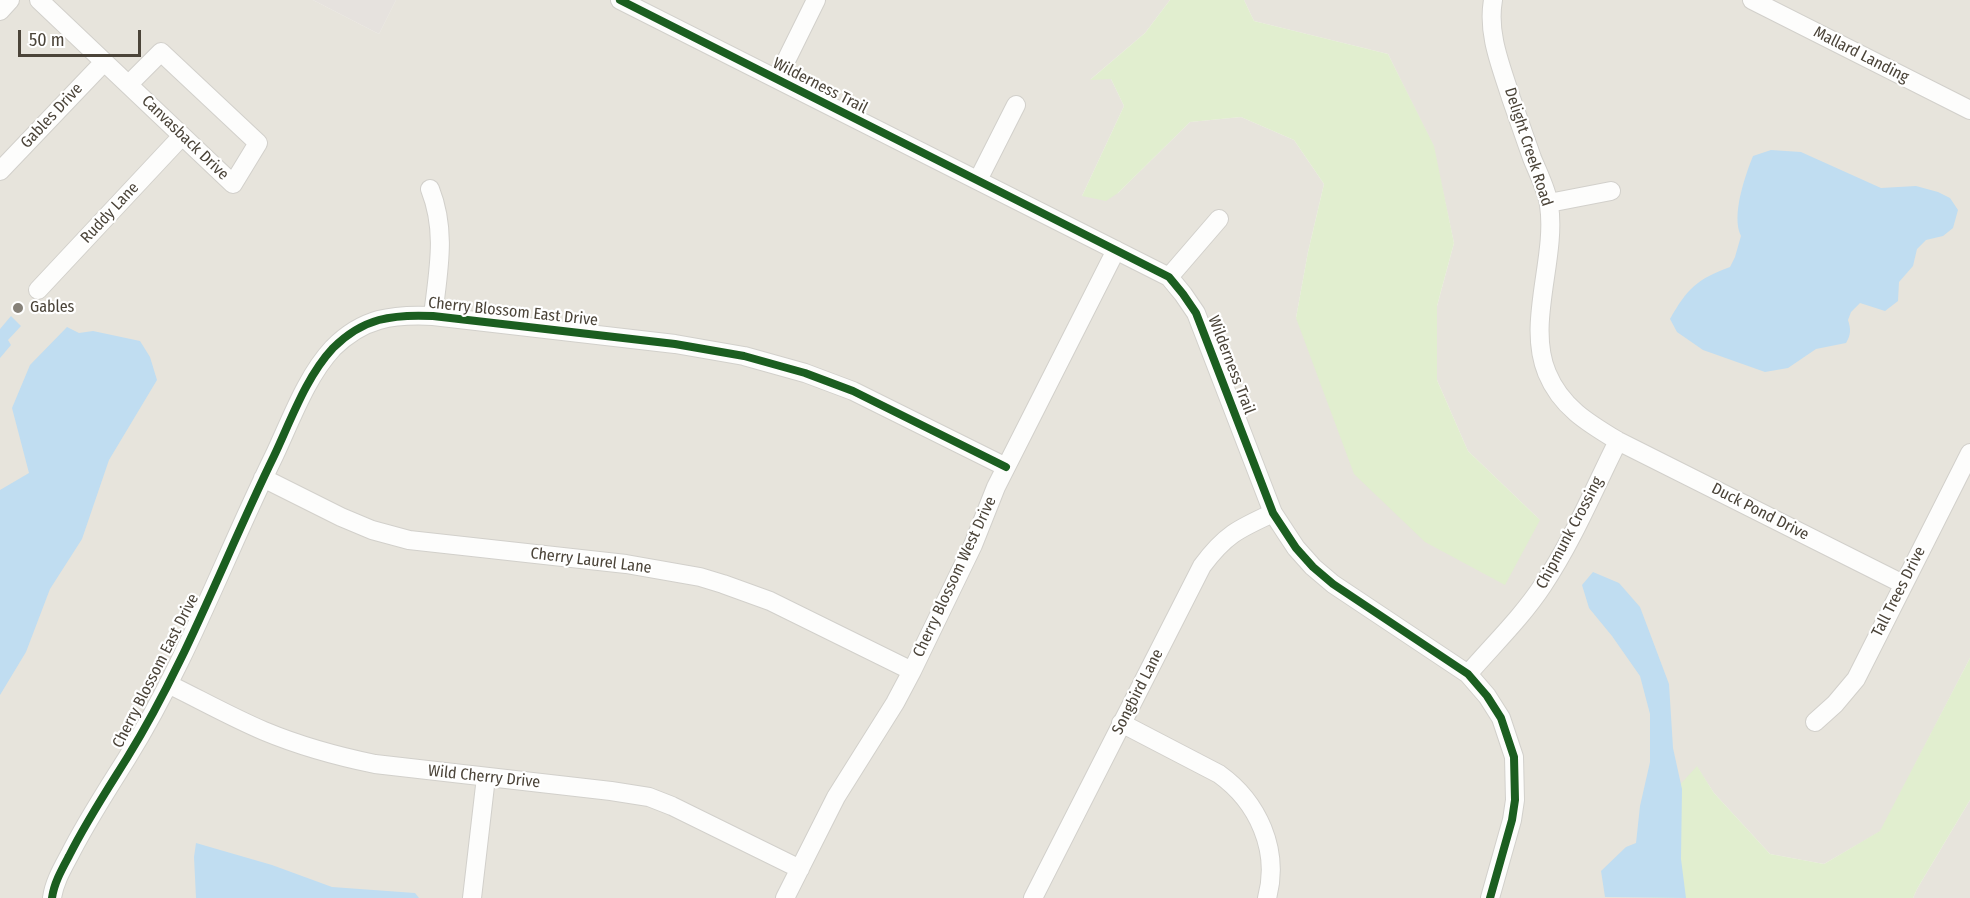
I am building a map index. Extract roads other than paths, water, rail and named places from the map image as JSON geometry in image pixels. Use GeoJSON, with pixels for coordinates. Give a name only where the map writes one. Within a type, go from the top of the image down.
{"type":"FeatureCollection","features":[{"type":"Feature","properties":{"kind":"street"},"geometry":{"type":"LineString","coordinates":[[0,10],[10,0]]}},
{"type":"Feature","properties":{"kind":"street","name":"Canvasback Drive"},"geometry":{"type":"LineString","coordinates":[[39,0],[234,184],[258,143],[161,52],[129,84]]}},
{"type":"Feature","properties":{"kind":"street","name":"Wilderness Trail"},"geometry":{"type":"LineString","coordinates":[[620,0],[1169,277],[1196,313],[1273,513],[1296,548],[1326,578],[1468,674],[1487,696],[1501,718],[1509,737],[1515,769],[1515,800],[1512,820],[1490,898]]}},
{"type":"Feature","properties":{"kind":"street"},"geometry":{"type":"LineString","coordinates":[[777,79],[816,0]]}},
{"type":"Feature","properties":{"kind":"street","name":"Delight Creek Road"},"geometry":{"type":"LineString","coordinates":[[1493,0],[1491,18],[1497,55],[1549,203],[1550,243],[1542,304],[1543,360],[1559,397],[1570,410],[1618,441]]}},
{"type":"Feature","properties":{"kind":"street","name":"Mallard Landing"},"geometry":{"type":"LineString","coordinates":[[1752,0],[1970,110]]}},
{"type":"Feature","properties":{"kind":"street","name":"Gables Drive"},"geometry":{"type":"LineString","coordinates":[[0,171],[104,62]]}},
{"type":"Feature","properties":{"kind":"street"},"geometry":{"type":"LineString","coordinates":[[978,180],[1016,105]]}},
{"type":"Feature","properties":{"kind":"street","name":"Ruddy Lane"},"geometry":{"type":"LineString","coordinates":[[38,290],[182,136]]}},
{"type":"Feature","properties":{"kind":"street"},"geometry":{"type":"LineString","coordinates":[[430,189],[440,224],[440,254],[433,316]]}},
{"type":"Feature","properties":{"kind":"street"},"geometry":{"type":"LineString","coordinates":[[1549,203],[1611,191]]}},
{"type":"Feature","properties":{"kind":"street"},"geometry":{"type":"LineString","coordinates":[[1169,277],[1219,219]]}},
{"type":"Feature","properties":{"kind":"street","name":"Cherry Blossom West Drive"},"geometry":{"type":"LineString","coordinates":[[785,898],[836,797],[895,703],[912,671],[968,555],[996,487],[1116,250]]}},
{"type":"Feature","properties":{"kind":"street","name":"Cherry Blossom East Drive"},"geometry":{"type":"LineString","coordinates":[[52,898],[58,877],[76,842],[136,744],[168,684],[223,569],[235,536],[313,376],[335,347],[353,331],[379,319],[398,316],[433,316],[675,344],[744,356],[805,373],[853,391],[1006,467]]}},
{"type":"Feature","properties":{"kind":"street","name":"Duck Pond Drive"},"geometry":{"type":"LineString","coordinates":[[1618,441],[1903,584]]}},
{"type":"Feature","properties":{"kind":"street","name":"Chipmunk Crossing"},"geometry":{"type":"LineString","coordinates":[[1468,674],[1532,602],[1543,586],[1574,530],[1618,441]]}},
{"type":"Feature","properties":{"kind":"street","name":"Tall Trees Drive"},"geometry":{"type":"LineString","coordinates":[[1815,722],[1835,704],[1856,679],[1970,453]]}},
{"type":"Feature","properties":{"kind":"street","name":"Cherry Laurel Lane"},"geometry":{"type":"LineString","coordinates":[[263,478],[341,517],[372,530],[409,540],[626,564],[712,580],[770,601],[912,671]]}},
{"type":"Feature","properties":{"kind":"street","name":"Songbird Lane"},"geometry":{"type":"LineString","coordinates":[[1033,898],[1202,566],[1228,537],[1246,525],[1273,513]]}},
{"type":"Feature","properties":{"kind":"street","name":"Wild Cherry Drive"},"geometry":{"type":"LineString","coordinates":[[168,684],[261,730],[300,745],[342,757],[375,764],[649,797],[800,869]]}},
{"type":"Feature","properties":{"kind":"street"},"geometry":{"type":"LineString","coordinates":[[1121,723],[1219,774],[1248,801],[1260,820],[1267,845],[1270,870],[1267,898]]}},
{"type":"Feature","properties":{"kind":"street"},"geometry":{"type":"LineString","coordinates":[[472,898],[486,777]]}},
{"type":"Feature","properties":{"kind":"water"},"geometry":{"type":"Polygon","coordinates":[[[1771,150],[1801,152],[1881,188],[1916,186],[1938,192],[1950,198],[1958,210],[1953,228],[1943,236],[1926,240],[1917,249],[1913,266],[1899,282],[1898,301],[1885,311],[1860,303],[1851,312],[1848,320],[1850,332],[1846,343],[1816,349],[1788,368],[1765,372],[1703,350],[1677,332],[1670,319],[1694,286],[1709,276],[1730,267],[1741,236],[1738,228],[1738,207],[1746,174],[1753,156],[1771,150]]]}},
{"type":"Feature","properties":{"kind":"water"},"geometry":{"type":"Polygon","coordinates":[[[11,316],[21,326],[8,340],[11,345],[0,358],[0,329],[11,316]]]}},
{"type":"Feature","properties":{"kind":"water"},"geometry":{"type":"Polygon","coordinates":[[[67,327],[79,333],[93,331],[140,341],[150,357],[157,380],[109,460],[82,539],[50,589],[26,652],[0,695],[0,490],[29,473],[12,408],[30,365],[67,327]]]}},
{"type":"Feature","properties":{"kind":"water"},"geometry":{"type":"Polygon","coordinates":[[[1593,572],[1619,583],[1640,607],[1669,684],[1673,748],[1682,789],[1681,859],[1686,898],[1605,897],[1601,871],[1626,847],[1636,843],[1640,806],[1650,762],[1650,714],[1640,676],[1589,608],[1582,585],[1593,572]]]}},
{"type":"Feature","properties":{"kind":"water"},"geometry":{"type":"Polygon","coordinates":[[[196,843],[272,865],[332,887],[415,893],[419,898],[196,898],[194,857],[196,843]]]}},
{"type":"Feature","properties":{"kind":"place","name":"Gables"},"geometry":{"type":"Point","coordinates":[18,308]}}]}
